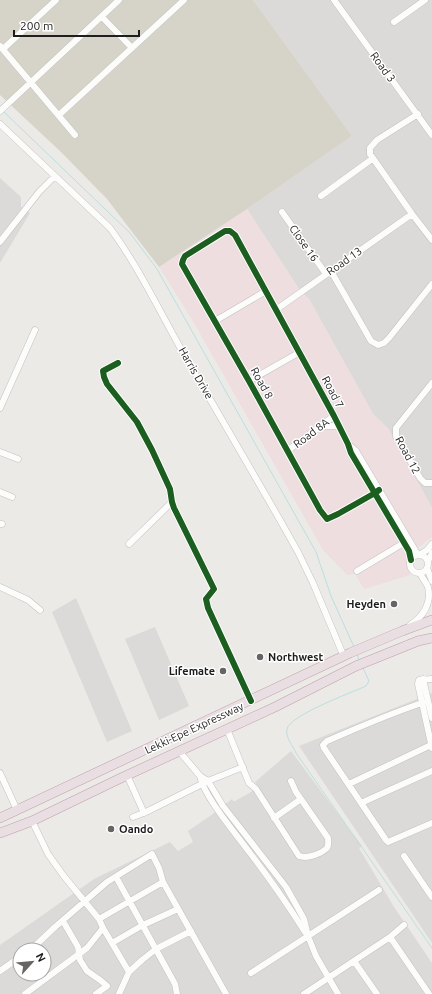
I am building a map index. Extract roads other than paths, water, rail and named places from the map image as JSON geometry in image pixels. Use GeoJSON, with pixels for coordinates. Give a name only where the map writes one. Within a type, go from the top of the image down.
{"type":"FeatureCollection","features":[{"type":"Feature","properties":{"kind":"highway","name":"Lekki-Epe Expressway"},"geometry":{"type":"LineString","coordinates":[[0,818],[347,655],[402,631],[432,620]]}},
{"type":"Feature","properties":{"kind":"highway","name":"Lekki-Epe Expressway"},"geometry":{"type":"LineString","coordinates":[[0,833],[32,821],[275,707],[356,666],[418,641],[432,639]]}},
{"type":"Feature","properties":{"kind":"street"},"geometry":{"type":"LineString","coordinates":[[56,0],[2,48],[75,134]]}},
{"type":"Feature","properties":{"kind":"street"},"geometry":{"type":"LineString","coordinates":[[0,112],[119,0]]}},
{"type":"Feature","properties":{"kind":"street"},"geometry":{"type":"LineString","coordinates":[[59,115],[184,0]]}},
{"type":"Feature","properties":{"kind":"street","name":"Road 3"},"geometry":{"type":"LineString","coordinates":[[334,0],[432,134]]}},
{"type":"Feature","properties":{"kind":"street"},"geometry":{"type":"LineString","coordinates":[[394,22],[425,0]]}},
{"type":"Feature","properties":{"kind":"street"},"geometry":{"type":"LineString","coordinates":[[102,17],[132,48]]}},
{"type":"Feature","properties":{"kind":"street"},"geometry":{"type":"LineString","coordinates":[[418,114],[377,140],[370,148],[370,154],[372,159],[432,240]]}},
{"type":"Feature","properties":{"kind":"street","name":"Harris Drive"},"geometry":{"type":"LineString","coordinates":[[0,124],[110,228],[137,268],[180,347],[298,552],[347,655]]}},
{"type":"Feature","properties":{"kind":"street"},"geometry":{"type":"LineString","coordinates":[[321,196],[372,159]]}},
{"type":"Feature","properties":{"kind":"street"},"geometry":{"type":"LineString","coordinates":[[0,241],[39,192],[55,176]]}},
{"type":"Feature","properties":{"kind":"street","name":"Close 16"},"geometry":{"type":"LineString","coordinates":[[282,212],[329,272],[370,341],[378,345],[384,343],[389,338],[432,284]]}},
{"type":"Feature","properties":{"kind":"street","name":"Road 13"},"geometry":{"type":"LineString","coordinates":[[277,309],[412,214]]}},
{"type":"Feature","properties":{"kind":"street","name":"Road 8"},"geometry":{"type":"LineString","coordinates":[[235,235],[230,231],[225,231],[188,254],[182,260],[182,264],[250,381],[320,510],[327,519],[377,492]]}},
{"type":"Feature","properties":{"kind":"street","name":"Road 7"},"geometry":{"type":"LineString","coordinates":[[235,235],[277,309],[334,416],[348,444],[350,453],[367,474],[406,541],[418,555]]}},
{"type":"Feature","properties":{"kind":"street"},"geometry":{"type":"LineString","coordinates":[[215,321],[266,291]]}},
{"type":"Feature","properties":{"kind":"street"},"geometry":{"type":"LineString","coordinates":[[0,408],[35,330]]}},
{"type":"Feature","properties":{"kind":"street"},"geometry":{"type":"LineString","coordinates":[[250,381],[300,352]]}},
{"type":"Feature","properties":{"kind":"street"},"geometry":{"type":"LineString","coordinates":[[118,363],[103,371],[104,377],[142,431],[170,489],[172,502],[214,589],[206,599],[208,608],[251,701]]}},
{"type":"Feature","properties":{"kind":"street","name":"Road 12"},"geometry":{"type":"LineString","coordinates":[[432,383],[396,428],[396,436],[420,478],[425,483],[432,483]]}},
{"type":"Feature","properties":{"kind":"street","name":"Road 8A"},"geometry":{"type":"LineString","coordinates":[[287,451],[334,416]]}},
{"type":"Feature","properties":{"kind":"street"},"geometry":{"type":"LineString","coordinates":[[322,426],[339,426]]}},
{"type":"Feature","properties":{"kind":"street"},"geometry":{"type":"LineString","coordinates":[[0,452],[18,459]]}},
{"type":"Feature","properties":{"kind":"street"},"geometry":{"type":"LineString","coordinates":[[0,492],[12,498]]}},
{"type":"Feature","properties":{"kind":"street"},"geometry":{"type":"LineString","coordinates":[[129,544],[172,502]]}},
{"type":"Feature","properties":{"kind":"street"},"geometry":{"type":"LineString","coordinates":[[357,570],[406,541]]}},
{"type":"Feature","properties":{"kind":"street","name":"Road 7"},"geometry":{"type":"LineString","coordinates":[[406,541],[411,560]]}},
{"type":"Feature","properties":{"kind":"street"},"geometry":{"type":"LineString","coordinates":[[402,631],[418,620],[427,609],[429,602],[429,588],[420,573],[412,569],[410,563],[414,556],[427,550],[432,544]]}},
{"type":"Feature","properties":{"kind":"street"},"geometry":{"type":"LineString","coordinates":[[432,553],[428,561],[427,568],[432,581]]}},
{"type":"Feature","properties":{"kind":"street"},"geometry":{"type":"LineString","coordinates":[[418,555],[425,557],[428,561]]}},
{"type":"Feature","properties":{"kind":"street"},"geometry":{"type":"LineString","coordinates":[[420,573],[427,568]]}},
{"type":"Feature","properties":{"kind":"street"},"geometry":{"type":"LineString","coordinates":[[0,587],[28,600],[40,610]]}},
{"type":"Feature","properties":{"kind":"street"},"geometry":{"type":"LineString","coordinates":[[432,679],[423,679],[418,682],[432,718]]}},
{"type":"Feature","properties":{"kind":"street"},"geometry":{"type":"LineString","coordinates":[[349,784],[432,746],[425,699]]}},
{"type":"Feature","properties":{"kind":"street"},"geometry":{"type":"LineString","coordinates":[[425,699],[324,743],[324,748],[388,842],[432,823]]}},
{"type":"Feature","properties":{"kind":"street"},"geometry":{"type":"LineString","coordinates":[[227,729],[249,783],[256,789],[299,856],[304,858],[310,857],[326,848],[329,844],[328,838],[296,792],[291,781]]}},
{"type":"Feature","properties":{"kind":"street"},"geometry":{"type":"LineString","coordinates":[[179,751],[200,776],[208,781],[223,806],[286,887],[304,919],[308,936],[316,956],[338,994]]}},
{"type":"Feature","properties":{"kind":"street"},"geometry":{"type":"LineString","coordinates":[[133,816],[144,813],[201,784],[243,767]]}},
{"type":"Feature","properties":{"kind":"street"},"geometry":{"type":"LineString","coordinates":[[361,803],[432,771]]}},
{"type":"Feature","properties":{"kind":"street"},"geometry":{"type":"LineString","coordinates":[[0,772],[17,810]]}},
{"type":"Feature","properties":{"kind":"street"},"geometry":{"type":"LineString","coordinates":[[128,775],[144,813]]}},
{"type":"Feature","properties":{"kind":"street"},"geometry":{"type":"LineString","coordinates":[[200,776],[201,784],[218,810],[281,894],[308,936]]}},
{"type":"Feature","properties":{"kind":"street"},"geometry":{"type":"LineString","coordinates":[[274,818],[301,799]]}},
{"type":"Feature","properties":{"kind":"street"},"geometry":{"type":"LineString","coordinates":[[32,821],[48,854],[99,919],[129,972]]}},
{"type":"Feature","properties":{"kind":"street"},"geometry":{"type":"LineString","coordinates":[[251,854],[257,850]]}},
{"type":"Feature","properties":{"kind":"street"},"geometry":{"type":"LineString","coordinates":[[39,942],[85,901],[116,877],[152,854],[159,868],[162,882],[226,994]]}},
{"type":"Feature","properties":{"kind":"street"},"geometry":{"type":"LineString","coordinates":[[404,856],[432,897]]}},
{"type":"Feature","properties":{"kind":"street"},"geometry":{"type":"LineString","coordinates":[[116,877],[175,984],[177,994]]}},
{"type":"Feature","properties":{"kind":"street"},"geometry":{"type":"LineString","coordinates":[[99,919],[162,882]]}},
{"type":"Feature","properties":{"kind":"street"},"geometry":{"type":"LineString","coordinates":[[251,973],[379,890]]}},
{"type":"Feature","properties":{"kind":"street"},"geometry":{"type":"LineString","coordinates":[[112,943],[142,925],[178,909]]}},
{"type":"Feature","properties":{"kind":"street"},"geometry":{"type":"LineString","coordinates":[[63,921],[78,947],[80,960],[87,971],[107,986],[96,994]]}},
{"type":"Feature","properties":{"kind":"street"},"geometry":{"type":"LineString","coordinates":[[304,994],[354,961],[404,925]]}},
{"type":"Feature","properties":{"kind":"street"},"geometry":{"type":"LineString","coordinates":[[24,994],[88,948],[103,928]]}},
{"type":"Feature","properties":{"kind":"street"},"geometry":{"type":"LineString","coordinates":[[119,994],[129,972],[146,956],[156,949],[191,931]]}},
{"type":"Feature","properties":{"kind":"street"},"geometry":{"type":"LineString","coordinates":[[390,936],[429,994]]}},
{"type":"Feature","properties":{"kind":"street"},"geometry":{"type":"LineString","coordinates":[[354,961],[377,994]]}},
{"type":"Feature","properties":{"kind":"street"},"geometry":{"type":"LineString","coordinates":[[0,971],[12,963]]}},
{"type":"Feature","properties":{"kind":"waterway"},"geometry":{"type":"LineString","coordinates":[[4,112],[130,233],[157,269],[316,552],[331,596],[354,647]]}},
{"type":"Feature","properties":{"kind":"waterway"},"geometry":{"type":"LineString","coordinates":[[357,654],[359,660]]}},
{"type":"Feature","properties":{"kind":"waterway"},"geometry":{"type":"LineString","coordinates":[[363,668],[369,681],[366,686],[298,717],[287,729],[287,735],[296,753],[432,948]]}},
{"type":"Feature","properties":{"kind":"place","name":"Heyden"},"geometry":{"type":"Point","coordinates":[394,604]}},
{"type":"Feature","properties":{"kind":"place","name":"Northwest"},"geometry":{"type":"Point","coordinates":[260,657]}},
{"type":"Feature","properties":{"kind":"place","name":"Lifemate"},"geometry":{"type":"Point","coordinates":[223,671]}},
{"type":"Feature","properties":{"kind":"place","name":"Oando"},"geometry":{"type":"Point","coordinates":[111,829]}}]}
